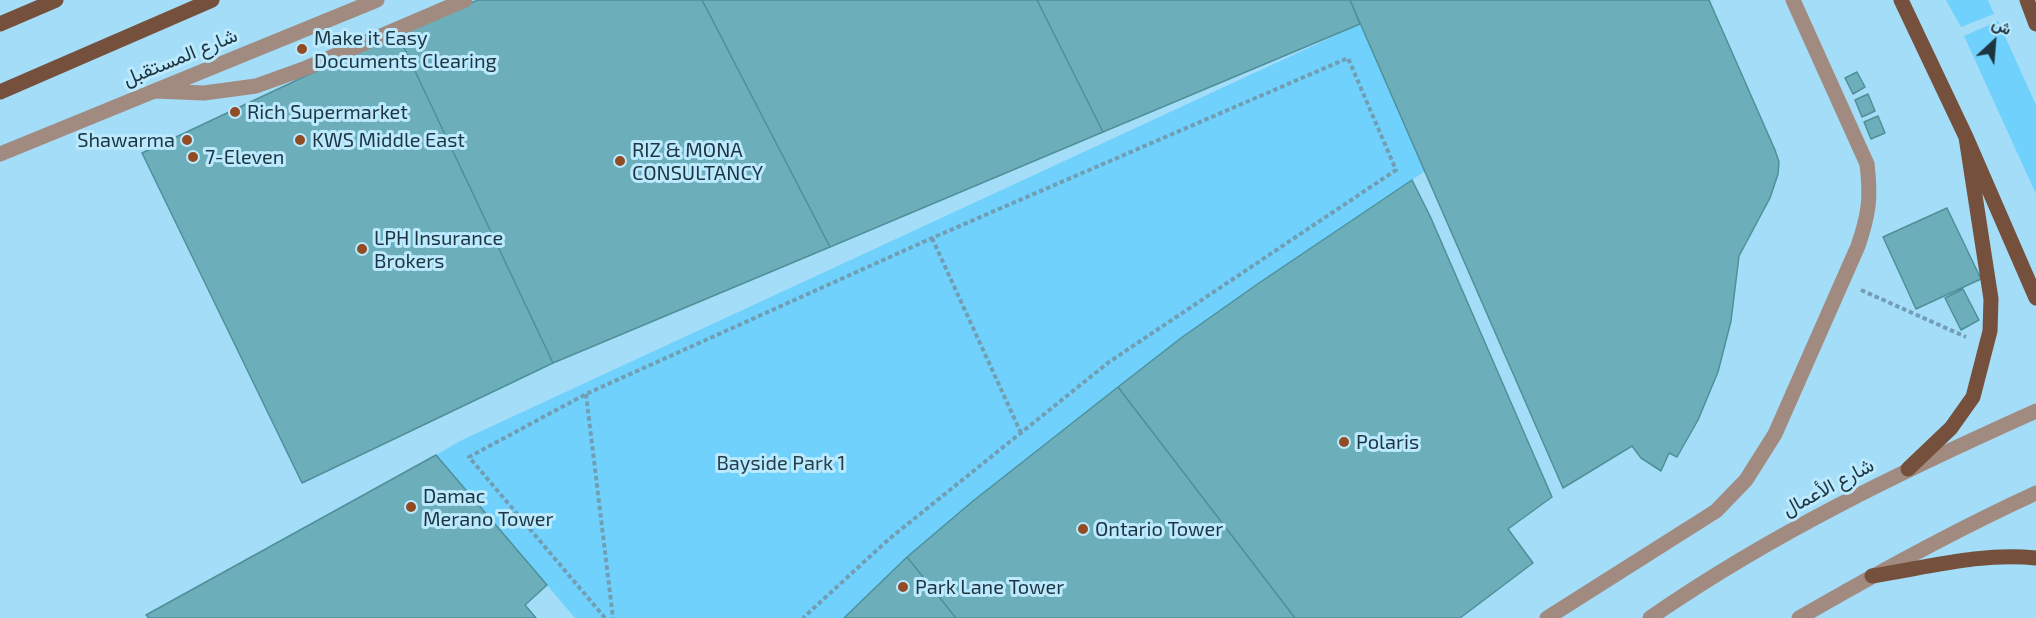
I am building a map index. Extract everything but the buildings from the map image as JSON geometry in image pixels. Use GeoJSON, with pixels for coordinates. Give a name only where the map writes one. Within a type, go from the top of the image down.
{"type":"FeatureCollection","features":[{"type":"Feature","properties":{"kind":"main road"},"geometry":{"type":"LineString","coordinates":[[0,24],[56,0]]}},
{"type":"Feature","properties":{"kind":"main road","name":"شارع المستقبل"},"geometry":{"type":"LineString","coordinates":[[0,92],[212,0]]}},
{"type":"Feature","properties":{"kind":"main road"},"geometry":{"type":"LineString","coordinates":[[1901,0],[1966,137],[2036,298]]}},
{"type":"Feature","properties":{"kind":"main road"},"geometry":{"type":"LineString","coordinates":[[1908,469],[1951,428],[1973,397],[1990,331],[1990,299],[1966,137]]}},
{"type":"Feature","properties":{"kind":"main road"},"geometry":{"type":"LineString","coordinates":[[1872,576],[1992,557],[2036,558]]}},
{"type":"Feature","properties":{"kind":"street","name":"شارع المستقبل"},"geometry":{"type":"LineString","coordinates":[[0,154],[377,0]]}},
{"type":"Feature","properties":{"kind":"street"},"geometry":{"type":"LineString","coordinates":[[151,91],[204,93],[256,86],[306,68],[465,0]]}},
{"type":"Feature","properties":{"kind":"street"},"geometry":{"type":"LineString","coordinates":[[1547,618],[1716,511],[1746,480],[1775,434],[1858,246],[1867,217],[1870,191],[1867,164],[1792,0]]}},
{"type":"Feature","properties":{"kind":"street","name":"شارع الأعمال"},"geometry":{"type":"LineString","coordinates":[[1650,618],[1727,568],[1826,510],[1908,469],[2036,411]]}},
{"type":"Feature","properties":{"kind":"street"},"geometry":{"type":"LineString","coordinates":[[1799,618],[1872,576],[1992,513],[2036,493]]}},
{"type":"Feature","properties":{"kind":"path"},"geometry":{"type":"LineString","coordinates":[[605,618],[470,457],[586,394],[932,238],[1348,58],[1396,170],[1109,362],[889,539],[803,618]]}},
{"type":"Feature","properties":{"kind":"path"},"geometry":{"type":"LineString","coordinates":[[932,238],[1021,433]]}},
{"type":"Feature","properties":{"kind":"path"},"geometry":{"type":"LineString","coordinates":[[1842,281],[1986,346]]}},
{"type":"Feature","properties":{"kind":"path"},"geometry":{"type":"LineString","coordinates":[[586,394],[613,618]]}},
{"type":"Feature","properties":{"kind":"green space"},"geometry":{"type":"Polygon","coordinates":[[[1946,0],[1988,0],[1994,14],[1961,27],[1946,0]]]}},
{"type":"Feature","properties":{"kind":"green space"},"geometry":{"type":"Polygon","coordinates":[[[1998,21],[2036,105],[2036,194],[1964,36],[1998,21]]]}},
{"type":"Feature","properties":{"kind":"green space","name":"Bayside Park 1"},"geometry":{"type":"Polygon","coordinates":[[[1360,24],[1425,171],[1181,338],[973,501],[907,557],[844,618],[575,618],[436,455],[462,440],[1360,24]]]}},
{"type":"Feature","properties":{"kind":"place","name":"Make it Easy Documents Clearing"},"geometry":{"type":"Point","coordinates":[302,49]}},
{"type":"Feature","properties":{"kind":"place","name":"Rich Supermarket"},"geometry":{"type":"Point","coordinates":[235,112]}},
{"type":"Feature","properties":{"kind":"place","name":"Shawarma"},"geometry":{"type":"Point","coordinates":[187,140]}},
{"type":"Feature","properties":{"kind":"place","name":"KWS Middle East"},"geometry":{"type":"Point","coordinates":[300,140]}},
{"type":"Feature","properties":{"kind":"place","name":"7-Eleven"},"geometry":{"type":"Point","coordinates":[193,157]}},
{"type":"Feature","properties":{"kind":"place","name":"RIZ & MONA CONSULTANCY"},"geometry":{"type":"Point","coordinates":[620,161]}},
{"type":"Feature","properties":{"kind":"place","name":"LPH Insurance Brokers"},"geometry":{"type":"Point","coordinates":[362,249]}},
{"type":"Feature","properties":{"kind":"place","name":"Polaris"},"geometry":{"type":"Point","coordinates":[1344,442]}},
{"type":"Feature","properties":{"kind":"place","name":"Damac Merano Tower"},"geometry":{"type":"Point","coordinates":[411,507]}},
{"type":"Feature","properties":{"kind":"place","name":"Ontario Tower"},"geometry":{"type":"Point","coordinates":[1083,529]}},
{"type":"Feature","properties":{"kind":"place","name":"Park Lane Tower"},"geometry":{"type":"Point","coordinates":[903,587]}}]}
